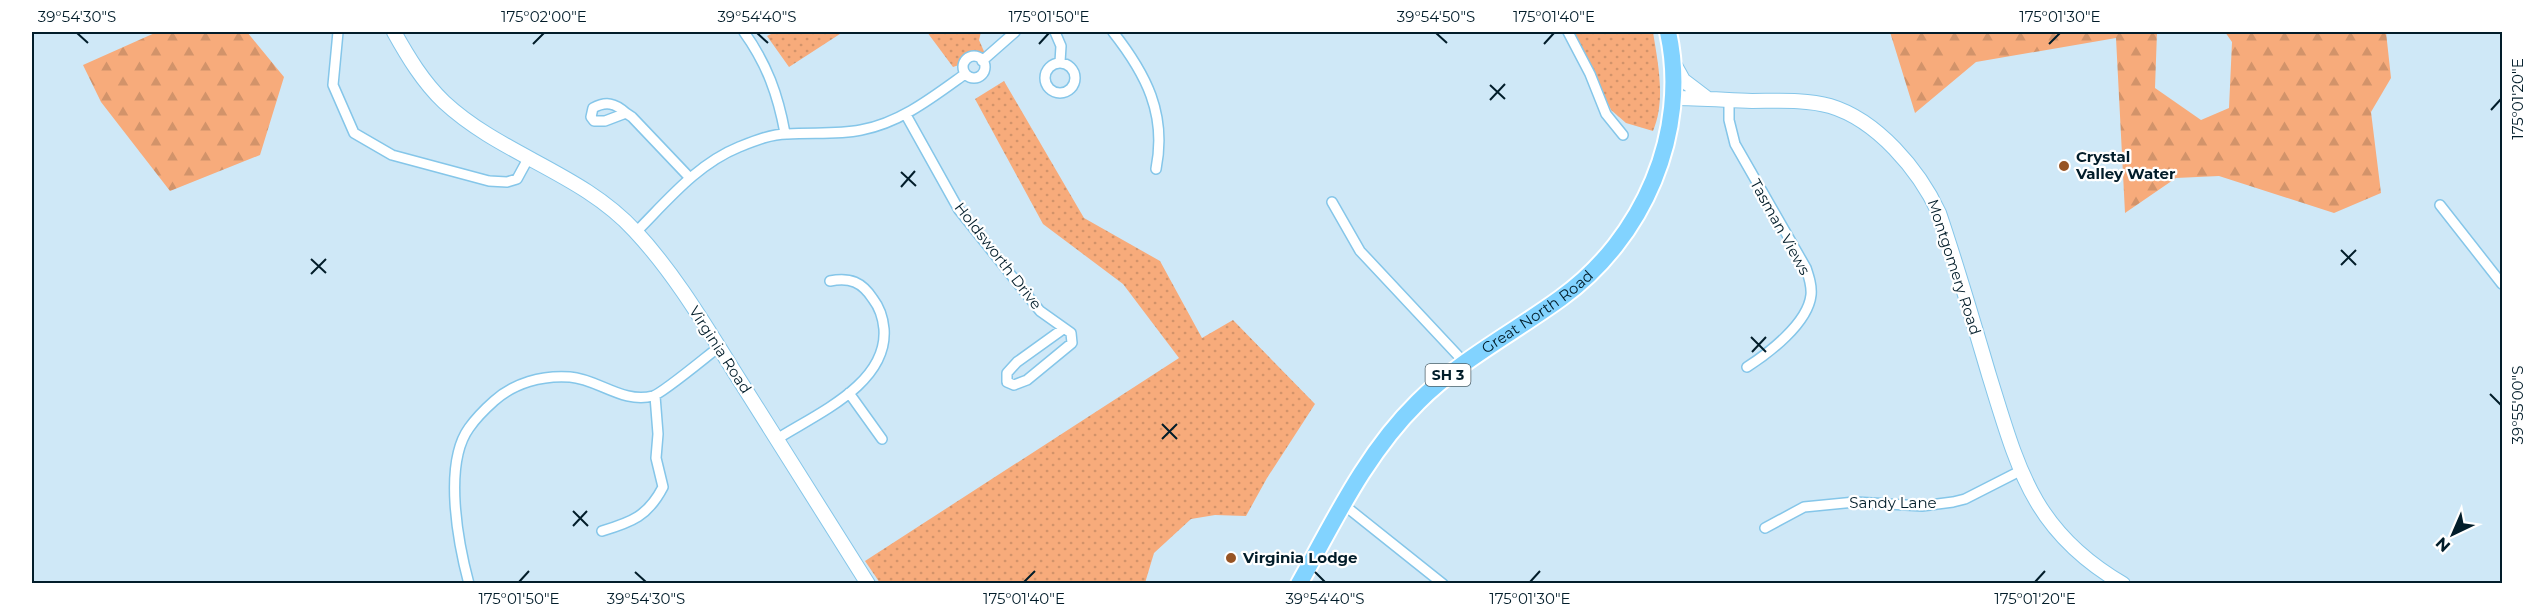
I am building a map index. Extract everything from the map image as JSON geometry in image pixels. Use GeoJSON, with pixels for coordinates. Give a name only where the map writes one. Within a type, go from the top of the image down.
{"type":"FeatureCollection","features":[{"type":"Feature","properties":{"kind":"highway","name":"Great North Road"},"geometry":{"type":"LineString","coordinates":[[1299,584],[1369,461],[1401,419],[1464,362],[1561,298],[1584,280],[1616,246],[1640,207],[1665,150],[1673,98],[1673,62],[1668,32]]}},
{"type":"Feature","properties":{"kind":"street"},"geometry":{"type":"LineString","coordinates":[[338,32],[333,85],[354,133],[392,155],[489,181],[507,182],[517,179],[529,157]]}},
{"type":"Feature","properties":{"kind":"street","name":"Virginia Road"},"geometry":{"type":"LineString","coordinates":[[394,32],[423,79],[466,120],[601,200],[636,232],[676,284],[719,347],[868,584]]}},
{"type":"Feature","properties":{"kind":"street"},"geometry":{"type":"LineString","coordinates":[[744,32],[757,49],[773,83],[785,134]]}},
{"type":"Feature","properties":{"kind":"street"},"geometry":{"type":"LineString","coordinates":[[982,61],[1015,32]]}},
{"type":"Feature","properties":{"kind":"street"},"geometry":{"type":"LineString","coordinates":[[1055,32],[1061,46],[1060,62]]}},
{"type":"Feature","properties":{"kind":"street"},"geometry":{"type":"LineString","coordinates":[[1113,32],[1150,89],[1160,139],[1156,169]]}},
{"type":"Feature","properties":{"kind":"street"},"geometry":{"type":"LineString","coordinates":[[1569,32],[1590,74],[1606,114],[1623,135]]}},
{"type":"Feature","properties":{"kind":"street"},"geometry":{"type":"LineString","coordinates":[[972,57],[982,61],[984,68],[982,75],[971,78],[965,74],[963,67],[966,60],[972,57]]}},
{"type":"Feature","properties":{"kind":"street"},"geometry":{"type":"LineString","coordinates":[[1673,62],[1683,80],[1708,99]]}},
{"type":"Feature","properties":{"kind":"street"},"geometry":{"type":"LineString","coordinates":[[636,232],[690,178],[714,160],[736,148],[785,134],[833,134],[861,130],[906,115],[965,74]]}},
{"type":"Feature","properties":{"kind":"street","name":"Montgomery Road"},"geometry":{"type":"LineString","coordinates":[[1673,98],[1829,105],[1868,127],[1892,146],[1913,168],[1939,213],[2020,471],[2037,503],[2060,534],[2096,567],[2123,584]]}},
{"type":"Feature","properties":{"kind":"street","name":"Tasman Views"},"geometry":{"type":"LineString","coordinates":[[1729,100],[1729,120],[1735,144],[1806,268],[1810,283],[1808,307],[1801,318],[1770,352],[1747,367]]}},
{"type":"Feature","properties":{"kind":"street"},"geometry":{"type":"LineString","coordinates":[[626,113],[690,178]]}},
{"type":"Feature","properties":{"kind":"street","name":"Holdsworth Drive"},"geometry":{"type":"LineString","coordinates":[[906,115],[959,210],[1040,311],[1063,328]]}},
{"type":"Feature","properties":{"kind":"street"},"geometry":{"type":"LineString","coordinates":[[1332,202],[1360,251],[1464,362]]}},
{"type":"Feature","properties":{"kind":"street"},"geometry":{"type":"LineString","coordinates":[[2440,205],[2502,284]]}},
{"type":"Feature","properties":{"kind":"street"},"geometry":{"type":"LineString","coordinates":[[777,439],[849,393],[864,381],[878,360],[884,337],[878,305],[858,283],[846,278],[830,280]]}},
{"type":"Feature","properties":{"kind":"street"},"geometry":{"type":"LineString","coordinates":[[1063,328],[1071,333],[1072,343],[1027,380],[1014,385],[1007,382],[1007,373],[1017,362],[1053,336],[1063,328]]}},
{"type":"Feature","properties":{"kind":"street"},"geometry":{"type":"LineString","coordinates":[[1053,336],[1057,356]]}},
{"type":"Feature","properties":{"kind":"street"},"geometry":{"type":"LineString","coordinates":[[469,584],[454,505],[457,461],[468,429],[486,409],[504,392],[532,379],[568,377],[588,380],[612,391],[635,397],[655,396],[719,347]]}},
{"type":"Feature","properties":{"kind":"street"},"geometry":{"type":"LineString","coordinates":[[849,393],[882,439]]}},
{"type":"Feature","properties":{"kind":"street"},"geometry":{"type":"LineString","coordinates":[[602,531],[625,524],[653,506],[663,487],[656,458],[658,434],[655,396]]}},
{"type":"Feature","properties":{"kind":"street","name":"Sandy Lane"},"geometry":{"type":"LineString","coordinates":[[1766,528],[1804,507],[1855,502],[1922,506],[1953,502],[1965,499],[2020,471]]}},
{"type":"Feature","properties":{"kind":"street"},"geometry":{"type":"LineString","coordinates":[[1344,505],[1443,584]]}},
{"type":"Feature","properties":{"kind":"green space"},"geometry":{"type":"Polygon","coordinates":[[[157,32],[247,32],[284,77],[260,155],[170,191],[101,102],[83,65],[157,32]]]}},
{"type":"Feature","properties":{"kind":"green space"},"geometry":{"type":"Polygon","coordinates":[[[775,32],[843,32],[789,67],[767,36],[775,32]]]}},
{"type":"Feature","properties":{"kind":"green space"},"geometry":{"type":"Polygon","coordinates":[[[927,32],[981,32],[979,40],[986,56],[953,67],[927,32]]]}},
{"type":"Feature","properties":{"kind":"green space"},"geometry":{"type":"Polygon","coordinates":[[[1572,32],[1653,32],[1659,69],[1660,94],[1653,131],[1626,123],[1611,110],[1572,32]]]}},
{"type":"Feature","properties":{"kind":"green space"},"geometry":{"type":"Polygon","coordinates":[[[1890,32],[2157,32],[2155,88],[2201,120],[2229,108],[2232,42],[2225,32],[2386,32],[2391,78],[2371,112],[2381,193],[2334,213],[2219,176],[2176,178],[2125,213],[2116,38],[1976,62],[1915,113],[1890,32]]]}},
{"type":"Feature","properties":{"kind":"green space"},"geometry":{"type":"Polygon","coordinates":[[[1004,81],[1084,218],[1160,261],[1202,338],[1233,320],[1315,404],[1267,478],[1246,516],[1215,515],[1191,519],[1154,553],[1145,583],[880,583],[865,561],[1179,358],[1123,284],[1043,224],[975,99],[1004,81]]]}},
{"type":"Feature","properties":{"kind":"place","name":"Crystal Valley Water"},"geometry":{"type":"Point","coordinates":[2064,166]}},
{"type":"Feature","properties":{"kind":"place","name":"Virginia Lodge"},"geometry":{"type":"Point","coordinates":[1231,558]}}]}
